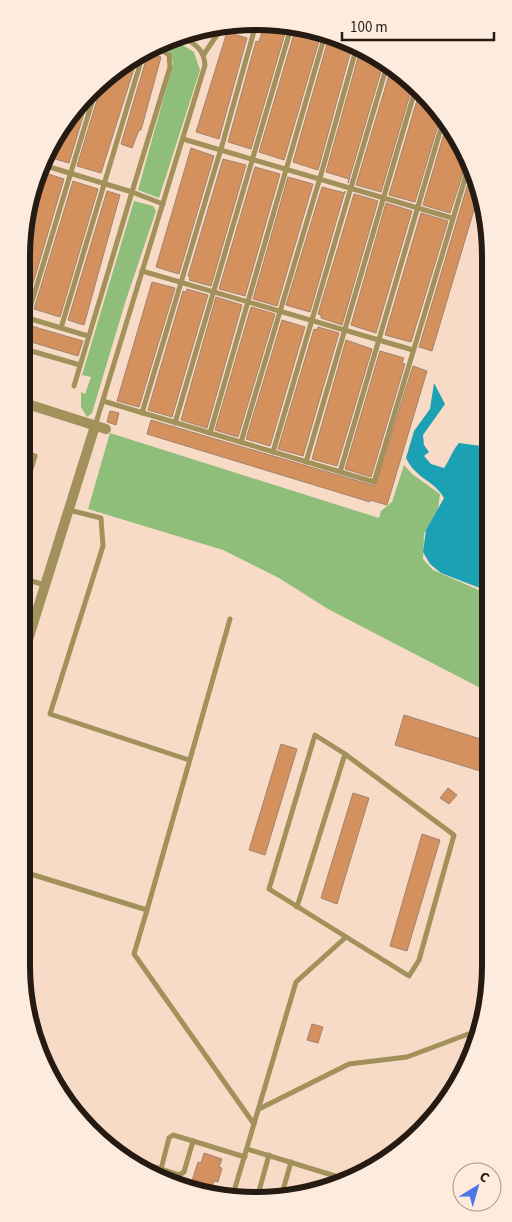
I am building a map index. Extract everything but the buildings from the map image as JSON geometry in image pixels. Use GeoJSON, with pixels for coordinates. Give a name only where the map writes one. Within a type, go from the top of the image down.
{"type":"FeatureCollection","features":[{"type":"Feature","properties":{"kind":"street"},"geometry":{"type":"LineString","coordinates":[[30,405],[106,430]]}},
{"type":"Feature","properties":{"kind":"street"},"geometry":{"type":"LineString","coordinates":[[30,633],[95,426]]}},
{"type":"Feature","properties":{"kind":"lane"},"geometry":{"type":"LineString","coordinates":[[142,413],[254,30]]}},
{"type":"Feature","properties":{"kind":"lane"},"geometry":{"type":"LineString","coordinates":[[204,54],[220,33]]}},
{"type":"Feature","properties":{"kind":"lane"},"geometry":{"type":"LineString","coordinates":[[175,422],[291,33]]}},
{"type":"Feature","properties":{"kind":"lane"},"geometry":{"type":"LineString","coordinates":[[95,426],[206,65],[204,54],[199,47],[189,40]]}},
{"type":"Feature","properties":{"kind":"lane"},"geometry":{"type":"LineString","coordinates":[[210,433],[288,169],[323,41]]}},
{"type":"Feature","properties":{"kind":"lane"},"geometry":{"type":"LineString","coordinates":[[74,386],[170,66],[169,55],[162,51]]}},
{"type":"Feature","properties":{"kind":"lane"},"geometry":{"type":"LineString","coordinates":[[241,442],[320,179],[355,53]]}},
{"type":"Feature","properties":{"kind":"lane"},"geometry":{"type":"LineString","coordinates":[[61,328],[141,61]]}},
{"type":"Feature","properties":{"kind":"lane"},"geometry":{"type":"LineString","coordinates":[[273,452],[386,71]]}},
{"type":"Feature","properties":{"kind":"lane"},"geometry":{"type":"LineString","coordinates":[[306,462],[414,94]]}},
{"type":"Feature","properties":{"kind":"lane"},"geometry":{"type":"LineString","coordinates":[[30,298],[93,100]]}},
{"type":"Feature","properties":{"kind":"lane"},"geometry":{"type":"LineString","coordinates":[[340,472],[441,127]]}},
{"type":"Feature","properties":{"kind":"lane"},"geometry":{"type":"LineString","coordinates":[[183,139],[221,148],[452,218]]}},
{"type":"Feature","properties":{"kind":"lane"},"geometry":{"type":"LineString","coordinates":[[48,167],[132,192],[163,204]]}},
{"type":"Feature","properties":{"kind":"lane"},"geometry":{"type":"LineString","coordinates":[[102,401],[374,482],[466,173]]}},
{"type":"Feature","properties":{"kind":"lane"},"geometry":{"type":"LineString","coordinates":[[142,271],[413,350]]}},
{"type":"Feature","properties":{"kind":"lane"},"geometry":{"type":"LineString","coordinates":[[30,319],[88,336]]}},
{"type":"Feature","properties":{"kind":"lane"},"geometry":{"type":"LineString","coordinates":[[30,351],[80,365]]}},
{"type":"Feature","properties":{"kind":"lane"},"geometry":{"type":"LineString","coordinates":[[30,455],[35,456],[30,472]]}},
{"type":"Feature","properties":{"kind":"lane"},"geometry":{"type":"LineString","coordinates":[[69,510],[101,518],[104,546],[50,714],[189,760]]}},
{"type":"Feature","properties":{"kind":"lane"},"geometry":{"type":"LineString","coordinates":[[30,581],[45,585]]}},
{"type":"Feature","properties":{"kind":"lane"},"geometry":{"type":"LineString","coordinates":[[230,619],[134,954],[254,1124]]}},
{"type":"Feature","properties":{"kind":"lane"},"geometry":{"type":"LineString","coordinates":[[315,735],[345,754],[454,835],[419,960],[409,976],[269,888],[315,735]]}},
{"type":"Feature","properties":{"kind":"lane"},"geometry":{"type":"LineString","coordinates":[[297,907],[345,754]]}},
{"type":"Feature","properties":{"kind":"lane"},"geometry":{"type":"LineString","coordinates":[[30,874],[147,910]]}},
{"type":"Feature","properties":{"kind":"lane"},"geometry":{"type":"LineString","coordinates":[[234,1191],[296,982],[346,937]]}},
{"type":"Feature","properties":{"kind":"lane"},"geometry":{"type":"LineString","coordinates":[[259,1109],[349,1064],[407,1057],[472,1032]]}},
{"type":"Feature","properties":{"kind":"lane"},"geometry":{"type":"LineString","coordinates":[[161,1169],[169,1138],[177,1135],[245,1157]]}},
{"type":"Feature","properties":{"kind":"lane"},"geometry":{"type":"LineString","coordinates":[[148,1165],[182,1174],[193,1141]]}},
{"type":"Feature","properties":{"kind":"lane"},"geometry":{"type":"LineString","coordinates":[[247,1148],[339,1176]]}},
{"type":"Feature","properties":{"kind":"lane"},"geometry":{"type":"LineString","coordinates":[[258,1192],[269,1155]]}},
{"type":"Feature","properties":{"kind":"lane"},"geometry":{"type":"LineString","coordinates":[[283,1190],[291,1162]]}},
{"type":"Feature","properties":{"kind":"green space"},"geometry":{"type":"Polygon","coordinates":[[[180,43],[194,52],[200,70],[159,198],[138,190],[173,64],[172,57],[165,49],[180,43]]]}},
{"type":"Feature","properties":{"kind":"green space"},"geometry":{"type":"Polygon","coordinates":[[[134,201],[153,206],[156,211],[125,303],[92,413],[87,417],[81,407],[81,392],[85,394],[91,377],[82,375],[134,201]]]}},
{"type":"Feature","properties":{"kind":"green space"},"geometry":{"type":"Polygon","coordinates":[[[110,433],[379,518],[381,511],[392,502],[404,465],[412,474],[440,494],[438,509],[424,534],[423,559],[433,570],[482,591],[482,689],[328,609],[279,578],[223,550],[88,509],[110,433]]]}},
{"type":"Feature","properties":{"kind":"water"},"geometry":{"type":"Polygon","coordinates":[[[434,383],[445,404],[423,435],[424,445],[429,452],[424,456],[431,464],[444,468],[459,443],[482,445],[482,589],[441,573],[430,564],[423,552],[426,530],[444,498],[435,487],[415,471],[406,458],[414,431],[430,409],[434,383]]]}}]}
